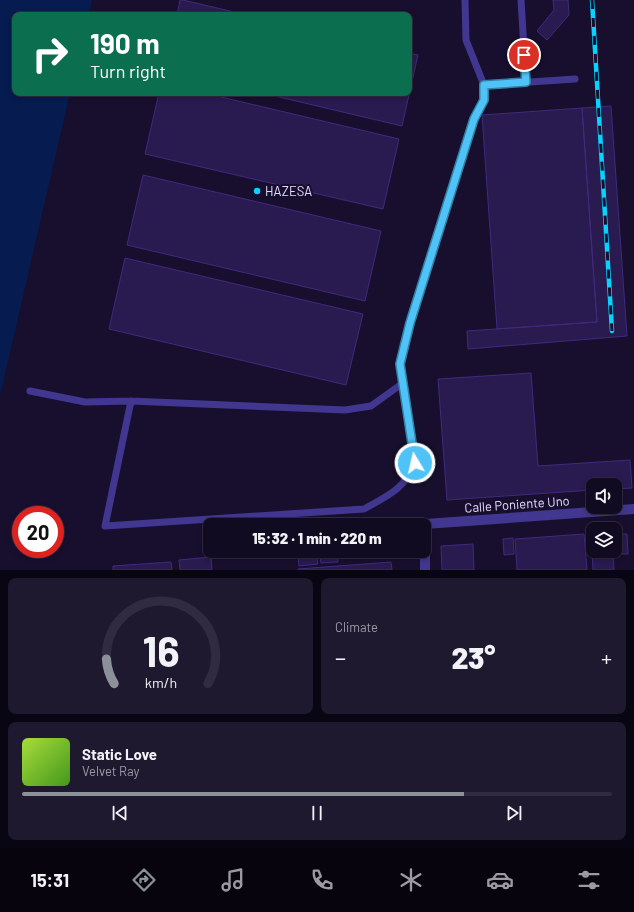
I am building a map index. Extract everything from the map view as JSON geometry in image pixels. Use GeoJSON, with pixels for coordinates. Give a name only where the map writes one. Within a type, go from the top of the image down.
{"type":"FeatureCollection","features":[{"type":"Feature","properties":{"kind":"street","name":"Calle Poniente Uno"},"geometry":{"type":"LineString","coordinates":[[425,570],[425,524],[634,509]]}},
{"type":"Feature","properties":{"kind":"lane"},"geometry":{"type":"LineString","coordinates":[[132,400],[105,526],[364,509],[396,490],[411,473],[415,463],[400,364],[410,323],[474,119],[484,100],[484,85],[466,40],[465,0]]}},
{"type":"Feature","properties":{"kind":"lane"},"geometry":{"type":"LineString","coordinates":[[521,0],[526,82]]}},
{"type":"Feature","properties":{"kind":"lane"},"geometry":{"type":"LineString","coordinates":[[484,85],[575,78]]}},
{"type":"Feature","properties":{"kind":"lane"},"geometry":{"type":"LineString","coordinates":[[30,391],[85,402],[132,400],[345,410],[371,406],[403,383]]}},
{"type":"Feature","properties":{"kind":"water"},"geometry":{"type":"Polygon","coordinates":[[[0,0],[92,0],[90,12],[12,12],[12,96],[69,96],[0,396],[0,0]]]}},
{"type":"Feature","properties":{"kind":"building"},"geometry":{"type":"Polygon","coordinates":[[[180,0],[183,0],[234,12],[178,12],[180,0]]]}},
{"type":"Feature","properties":{"kind":"building"},"geometry":{"type":"Polygon","coordinates":[[[553,0],[568,0],[569,15],[547,40],[537,31],[554,10],[553,0]]]}},
{"type":"Feature","properties":{"kind":"building"},"geometry":{"type":"Polygon","coordinates":[[[412,54],[418,55],[412,82],[412,54]]]}},
{"type":"Feature","properties":{"kind":"building"},"geometry":{"type":"Polygon","coordinates":[[[158,96],[217,96],[399,139],[383,209],[145,154],[158,96]]]}},
{"type":"Feature","properties":{"kind":"building"},"geometry":{"type":"Polygon","coordinates":[[[275,96],[409,96],[402,126],[275,96]]]}},
{"type":"Feature","properties":{"kind":"building"},"geometry":{"type":"Polygon","coordinates":[[[611,106],[627,336],[468,349],[467,331],[597,322],[582,108],[611,106]]]}},
{"type":"Feature","properties":{"kind":"building"},"geometry":{"type":"Polygon","coordinates":[[[582,108],[597,322],[497,329],[482,115],[582,108]]]}},
{"type":"Feature","properties":{"kind":"building"},"geometry":{"type":"Polygon","coordinates":[[[143,175],[381,231],[365,301],[127,245],[143,175]]]}},
{"type":"Feature","properties":{"kind":"building"},"geometry":{"type":"Polygon","coordinates":[[[125,258],[363,314],[346,385],[109,329],[125,258]]]}},
{"type":"Feature","properties":{"kind":"building"},"geometry":{"type":"Polygon","coordinates":[[[531,373],[538,466],[630,460],[632,488],[622,489],[622,478],[586,478],[586,490],[447,500],[438,379],[531,373]]]}},
{"type":"Feature","properties":{"kind":"building"},"geometry":{"type":"Polygon","coordinates":[[[584,534],[587,570],[517,570],[515,539],[584,534]]]}},
{"type":"Feature","properties":{"kind":"building"},"geometry":{"type":"Polygon","coordinates":[[[622,534],[627,534],[628,554],[622,554],[622,534]]]}},
{"type":"Feature","properties":{"kind":"building"},"geometry":{"type":"Polygon","coordinates":[[[513,538],[514,554],[504,555],[503,539],[513,538]]]}},
{"type":"Feature","properties":{"kind":"building"},"geometry":{"type":"Polygon","coordinates":[[[473,544],[474,570],[442,570],[441,546],[473,544]]]}},
{"type":"Feature","properties":{"kind":"building"},"geometry":{"type":"Polygon","coordinates":[[[211,558],[212,570],[180,570],[179,560],[211,558]]]}},
{"type":"Feature","properties":{"kind":"building"},"geometry":{"type":"Polygon","coordinates":[[[298,558],[317,558],[318,564],[299,566],[298,558]]]}},
{"type":"Feature","properties":{"kind":"building"},"geometry":{"type":"Polygon","coordinates":[[[320,558],[338,558],[338,562],[321,563],[320,558]]]}},
{"type":"Feature","properties":{"kind":"building"},"geometry":{"type":"Polygon","coordinates":[[[592,558],[613,558],[614,570],[593,570],[592,558]]]}},
{"type":"Feature","properties":{"kind":"building"},"geometry":{"type":"Polygon","coordinates":[[[171,562],[172,570],[113,570],[113,566],[171,562]]]}},
{"type":"Feature","properties":{"kind":"building"},"geometry":{"type":"Polygon","coordinates":[[[391,562],[392,570],[298,570],[298,569],[391,562]]]}},
{"type":"Feature","properties":{"kind":"railway"},"geometry":{"type":"LineString","coordinates":[[592,0],[612,331]]}},
{"type":"Feature","properties":{"kind":"place","name":"HAZESA"},"geometry":{"type":"Point","coordinates":[257,191]}},
{"type":"Feature","properties":{"kind":"route"},"geometry":{"type":"LineString","coordinates":[[415,463],[400,364],[410,323],[474,119],[484,100],[484,85],[526,82],[524,55]]}}]}
